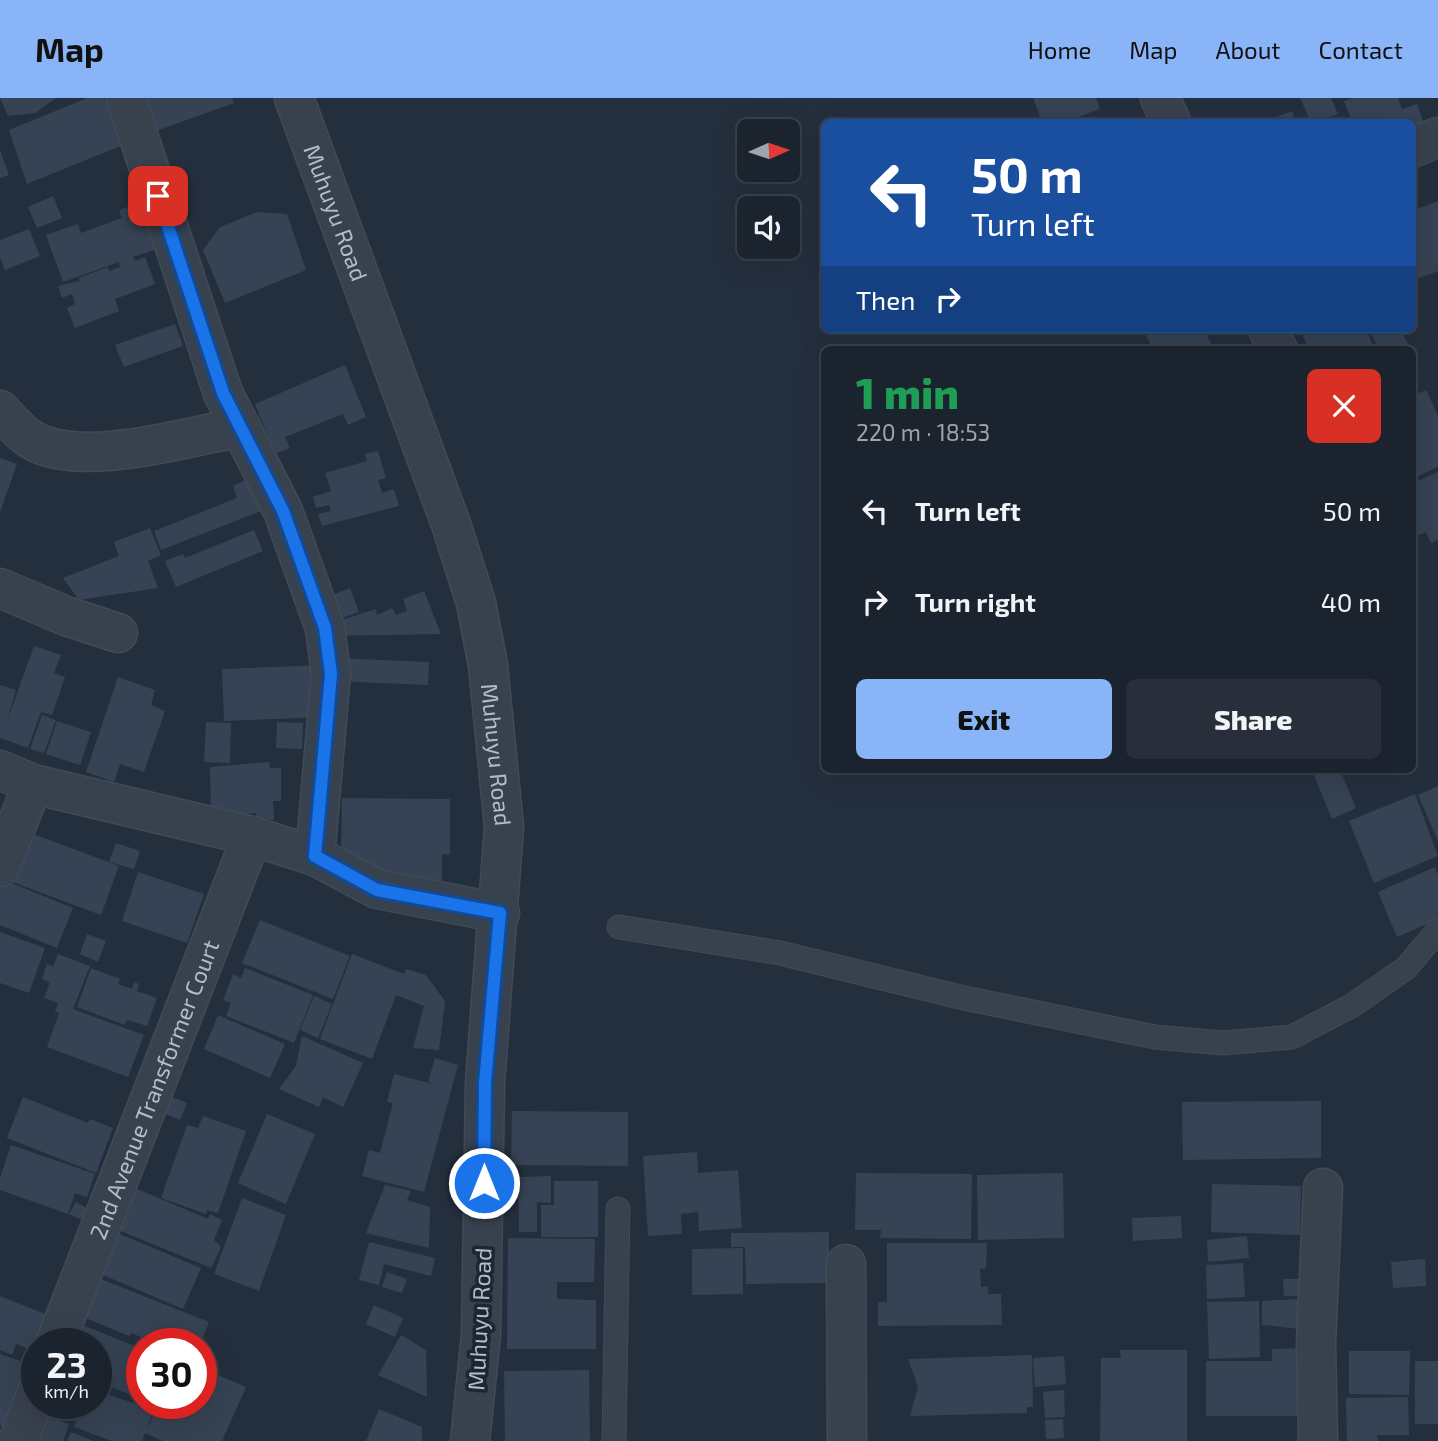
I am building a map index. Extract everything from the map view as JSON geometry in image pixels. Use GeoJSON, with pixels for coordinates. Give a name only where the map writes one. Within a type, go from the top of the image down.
{"type":"FeatureCollection","features":[{"type":"Feature","properties":{"kind":"street"},"geometry":{"type":"LineString","coordinates":[[126,98],[223,393],[283,511],[325,628],[331,674],[315,856]]}},
{"type":"Feature","properties":{"kind":"street","name":"Muhuyu Road"},"geometry":{"type":"LineString","coordinates":[[294,98],[452,527],[476,603],[488,664],[504,827],[500,913],[485,1083],[481,1335],[470,1441]]}},
{"type":"Feature","properties":{"kind":"street"},"geometry":{"type":"LineString","coordinates":[[1160,98],[1170,119]]}},
{"type":"Feature","properties":{"kind":"street"},"geometry":{"type":"LineString","coordinates":[[1416,146],[1438,137]]}},
{"type":"Feature","properties":{"kind":"street"},"geometry":{"type":"LineString","coordinates":[[0,410],[32,440],[65,451],[113,450],[241,427]]}},
{"type":"Feature","properties":{"kind":"street"},"geometry":{"type":"LineString","coordinates":[[0,588],[66,616],[118,633]]}},
{"type":"Feature","properties":{"kind":"street"},"geometry":{"type":"LineString","coordinates":[[0,867],[16,777],[252,836],[315,856],[377,890],[500,913]]}},
{"type":"Feature","properties":{"kind":"street","name":"2nd Avenue Transformer Court"},"geometry":{"type":"LineString","coordinates":[[61,1328],[252,836]]}},
{"type":"Feature","properties":{"kind":"street"},"geometry":{"type":"LineString","coordinates":[[1318,1441],[1316,1343],[1323,1188]]}},
{"type":"Feature","properties":{"kind":"street"},"geometry":{"type":"LineString","coordinates":[[846,1264],[846,1441]]}},
{"type":"Feature","properties":{"kind":"street"},"geometry":{"type":"LineString","coordinates":[[18,1441],[27,1419]]}},
{"type":"Feature","properties":{"kind":"lane"},"geometry":{"type":"LineString","coordinates":[[619,926],[780,953],[964,998],[1141,1034],[1223,1043],[1292,1038],[1353,1004],[1406,968],[1438,930]]}},
{"type":"Feature","properties":{"kind":"lane"},"geometry":{"type":"LineString","coordinates":[[614,1441],[618,1209]]}},
{"type":"Feature","properties":{"kind":"building"},"geometry":{"type":"Polygon","coordinates":[[[0,98],[56,98],[35,113],[8,116],[0,98]]]}},
{"type":"Feature","properties":{"kind":"building"},"geometry":{"type":"Polygon","coordinates":[[[87,98],[104,98],[123,145],[27,184],[9,130],[87,98]]]}},
{"type":"Feature","properties":{"kind":"building"},"geometry":{"type":"Polygon","coordinates":[[[130,98],[232,98],[234,103],[142,136],[130,98]]]}},
{"type":"Feature","properties":{"kind":"building"},"geometry":{"type":"Polygon","coordinates":[[[1033,98],[1096,98],[1100,109],[1072,119],[1041,119],[1033,98]]]}},
{"type":"Feature","properties":{"kind":"building"},"geometry":{"type":"Polygon","coordinates":[[[1300,98],[1331,98],[1338,114],[1310,119],[1300,98]]]}},
{"type":"Feature","properties":{"kind":"building"},"geometry":{"type":"Polygon","coordinates":[[[1353,98],[1398,98],[1402,109],[1417,104],[1427,131],[1416,135],[1416,119],[1351,119],[1344,101],[1353,98]]]}},
{"type":"Feature","properties":{"kind":"building"},"geometry":{"type":"Polygon","coordinates":[[[1292,111],[1295,119],[1272,119],[1292,111]]]}},
{"type":"Feature","properties":{"kind":"building"},"geometry":{"type":"Polygon","coordinates":[[[0,150],[9,175],[0,178],[0,150]]]}},
{"type":"Feature","properties":{"kind":"building"},"geometry":{"type":"Polygon","coordinates":[[[53,196],[62,218],[37,228],[28,207],[53,196]]]}},
{"type":"Feature","properties":{"kind":"building"},"geometry":{"type":"Polygon","coordinates":[[[145,201],[162,247],[133,257],[135,261],[145,257],[155,284],[115,299],[119,311],[75,328],[67,308],[75,304],[72,294],[62,298],[58,286],[80,281],[79,278],[108,267],[109,271],[120,267],[119,262],[63,282],[46,235],[78,224],[81,233],[122,218],[119,210],[145,201]]]}},
{"type":"Feature","properties":{"kind":"building"},"geometry":{"type":"Polygon","coordinates":[[[1438,201],[1438,271],[1416,279],[1416,209],[1438,201]]]}},
{"type":"Feature","properties":{"kind":"building"},"geometry":{"type":"Polygon","coordinates":[[[257,212],[287,214],[306,270],[225,303],[203,250],[220,227],[257,212]]]}},
{"type":"Feature","properties":{"kind":"building"},"geometry":{"type":"Polygon","coordinates":[[[29,229],[40,256],[5,270],[0,257],[0,240],[29,229]]]}},
{"type":"Feature","properties":{"kind":"building"},"geometry":{"type":"Polygon","coordinates":[[[175,324],[183,346],[124,367],[115,345],[175,324]]]}},
{"type":"Feature","properties":{"kind":"building"},"geometry":{"type":"Polygon","coordinates":[[[1145,333],[1206,333],[1212,346],[1151,346],[1145,333]]]}},
{"type":"Feature","properties":{"kind":"building"},"geometry":{"type":"Polygon","coordinates":[[[1310,333],[1368,333],[1373,346],[1307,346],[1303,336],[1310,333]]]}},
{"type":"Feature","properties":{"kind":"building"},"geometry":{"type":"Polygon","coordinates":[[[1371,333],[1403,333],[1409,346],[1377,346],[1371,333]]]}},
{"type":"Feature","properties":{"kind":"building"},"geometry":{"type":"Polygon","coordinates":[[[345,365],[366,417],[348,425],[343,414],[285,437],[290,448],[275,454],[255,404],[345,365]]]}},
{"type":"Feature","properties":{"kind":"building"},"geometry":{"type":"Polygon","coordinates":[[[1426,390],[1438,416],[1438,467],[1416,477],[1416,394],[1426,390]]]}},
{"type":"Feature","properties":{"kind":"building"},"geometry":{"type":"Polygon","coordinates":[[[378,451],[386,478],[378,480],[382,493],[394,489],[399,506],[322,526],[318,514],[331,511],[329,505],[316,508],[313,497],[331,491],[325,473],[367,461],[365,454],[378,451]]]}},
{"type":"Feature","properties":{"kind":"building"},"geometry":{"type":"Polygon","coordinates":[[[0,458],[17,464],[0,512],[0,458]]]}},
{"type":"Feature","properties":{"kind":"building"},"geometry":{"type":"Polygon","coordinates":[[[1438,472],[1438,540],[1431,543],[1426,532],[1416,536],[1416,482],[1438,472]]]}},
{"type":"Feature","properties":{"kind":"building"},"geometry":{"type":"Polygon","coordinates":[[[248,479],[261,511],[161,550],[154,531],[237,498],[233,486],[248,479]]]}},
{"type":"Feature","properties":{"kind":"building"},"geometry":{"type":"Polygon","coordinates":[[[150,528],[161,555],[148,561],[158,588],[79,600],[63,578],[119,556],[114,542],[150,528]]]}},
{"type":"Feature","properties":{"kind":"building"},"geometry":{"type":"Polygon","coordinates":[[[254,530],[263,551],[176,587],[165,561],[183,554],[185,558],[254,530]]]}},
{"type":"Feature","properties":{"kind":"building"},"geometry":{"type":"Polygon","coordinates":[[[350,588],[359,612],[331,622],[322,599],[350,588]]]}},
{"type":"Feature","properties":{"kind":"building"},"geometry":{"type":"Polygon","coordinates":[[[424,591],[441,634],[331,636],[329,624],[376,609],[377,615],[392,608],[396,615],[407,611],[403,599],[424,591]]]}},
{"type":"Feature","properties":{"kind":"building"},"geometry":{"type":"Polygon","coordinates":[[[34,646],[61,655],[54,673],[65,677],[52,715],[41,712],[28,748],[0,738],[0,685],[16,690],[7,721],[34,646]]]}},
{"type":"Feature","properties":{"kind":"building"},"geometry":{"type":"Polygon","coordinates":[[[335,658],[429,662],[428,685],[334,681],[335,658]]]}},
{"type":"Feature","properties":{"kind":"building"},"geometry":{"type":"Polygon","coordinates":[[[323,665],[325,717],[224,721],[222,669],[323,665]]]}},
{"type":"Feature","properties":{"kind":"building"},"geometry":{"type":"Polygon","coordinates":[[[118,677],[155,690],[151,705],[165,711],[144,772],[120,764],[114,782],[86,772],[118,677]]]}},
{"type":"Feature","properties":{"kind":"building"},"geometry":{"type":"Polygon","coordinates":[[[42,715],[56,720],[44,753],[30,749],[42,715]]]}},
{"type":"Feature","properties":{"kind":"building"},"geometry":{"type":"Polygon","coordinates":[[[57,721],[91,732],[80,765],[46,754],[57,721]]]}},
{"type":"Feature","properties":{"kind":"building"},"geometry":{"type":"Polygon","coordinates":[[[206,722],[231,723],[230,763],[204,762],[206,722]]]}},
{"type":"Feature","properties":{"kind":"building"},"geometry":{"type":"Polygon","coordinates":[[[277,722],[303,723],[302,749],[276,748],[277,722]]]}},
{"type":"Feature","properties":{"kind":"building"},"geometry":{"type":"Polygon","coordinates":[[[269,762],[270,768],[281,768],[281,801],[273,801],[274,820],[256,819],[256,813],[211,817],[210,767],[269,762]]]}},
{"type":"Feature","properties":{"kind":"building"},"geometry":{"type":"Polygon","coordinates":[[[1313,773],[1341,773],[1356,808],[1332,819],[1313,773]]]}},
{"type":"Feature","properties":{"kind":"building"},"geometry":{"type":"Polygon","coordinates":[[[1438,786],[1438,841],[1418,795],[1438,786]]]}},
{"type":"Feature","properties":{"kind":"building"},"geometry":{"type":"Polygon","coordinates":[[[1415,794],[1438,856],[1374,883],[1349,821],[1415,794]]]}},
{"type":"Feature","properties":{"kind":"building"},"geometry":{"type":"Polygon","coordinates":[[[342,798],[450,799],[450,855],[442,854],[442,888],[341,868],[342,798]]]}},
{"type":"Feature","properties":{"kind":"building"},"geometry":{"type":"Polygon","coordinates":[[[28,832],[119,866],[101,915],[10,881],[28,832]]]}},
{"type":"Feature","properties":{"kind":"building"},"geometry":{"type":"Polygon","coordinates":[[[116,843],[140,851],[134,869],[109,862],[116,843]]]}},
{"type":"Feature","properties":{"kind":"building"},"geometry":{"type":"Polygon","coordinates":[[[1435,867],[1438,875],[1438,919],[1397,937],[1378,892],[1435,867]]]}},
{"type":"Feature","properties":{"kind":"building"},"geometry":{"type":"Polygon","coordinates":[[[138,872],[204,894],[187,943],[122,921],[138,872]]]}},
{"type":"Feature","properties":{"kind":"building"},"geometry":{"type":"Polygon","coordinates":[[[4,880],[73,908],[57,948],[0,925],[0,889],[4,880]]]}},
{"type":"Feature","properties":{"kind":"building"},"geometry":{"type":"Polygon","coordinates":[[[260,920],[350,956],[333,999],[242,963],[260,920]]]}},
{"type":"Feature","properties":{"kind":"building"},"geometry":{"type":"Polygon","coordinates":[[[0,932],[45,948],[29,993],[0,983],[0,932]]]}},
{"type":"Feature","properties":{"kind":"building"},"geometry":{"type":"Polygon","coordinates":[[[87,934],[106,941],[98,962],[80,954],[87,934]]]}},
{"type":"Feature","properties":{"kind":"building"},"geometry":{"type":"Polygon","coordinates":[[[58,954],[90,966],[73,1009],[144,1035],[128,1077],[47,1047],[59,1013],[55,1012],[58,1003],[44,998],[50,982],[42,979],[47,964],[53,967],[58,954]]]}},
{"type":"Feature","properties":{"kind":"building"},"geometry":{"type":"Polygon","coordinates":[[[352,954],[404,974],[406,969],[426,975],[445,1001],[439,1050],[413,1048],[424,1006],[396,995],[372,1059],[320,1039],[352,954]]]}},
{"type":"Feature","properties":{"kind":"building"},"geometry":{"type":"Polygon","coordinates":[[[91,968],[120,979],[118,984],[132,989],[134,982],[139,984],[137,991],[157,998],[147,1026],[127,1020],[125,1025],[77,1007],[91,968]]]}},
{"type":"Feature","properties":{"kind":"building"},"geometry":{"type":"Polygon","coordinates":[[[245,968],[313,995],[294,1043],[226,1016],[231,1003],[223,1000],[233,974],[241,978],[245,968]]]}},
{"type":"Feature","properties":{"kind":"building"},"geometry":{"type":"Polygon","coordinates":[[[314,996],[332,1004],[318,1038],[300,1030],[314,996]]]}},
{"type":"Feature","properties":{"kind":"building"},"geometry":{"type":"Polygon","coordinates":[[[218,1015],[285,1044],[270,1078],[204,1049],[218,1015]]]}},
{"type":"Feature","properties":{"kind":"building"},"geometry":{"type":"Polygon","coordinates":[[[302,1036],[363,1063],[343,1107],[323,1097],[319,1107],[279,1089],[296,1066],[302,1036]]]}},
{"type":"Feature","properties":{"kind":"building"},"geometry":{"type":"Polygon","coordinates":[[[435,1058],[458,1065],[424,1192],[362,1176],[369,1150],[380,1153],[393,1103],[387,1102],[394,1074],[437,1085],[428,1082],[435,1058]]]}},
{"type":"Feature","properties":{"kind":"building"},"geometry":{"type":"Polygon","coordinates":[[[162,1093],[187,1103],[180,1120],[156,1110],[162,1093]]]}},
{"type":"Feature","properties":{"kind":"building"},"geometry":{"type":"Polygon","coordinates":[[[23,1097],[88,1123],[90,1119],[113,1128],[96,1173],[7,1138],[23,1097]]]}},
{"type":"Feature","properties":{"kind":"building"},"geometry":{"type":"Polygon","coordinates":[[[1321,1101],[1321,1158],[1183,1160],[1182,1102],[1321,1101]]]}},
{"type":"Feature","properties":{"kind":"building"},"geometry":{"type":"Polygon","coordinates":[[[512,1111],[628,1112],[628,1166],[511,1165],[512,1111]]]}},
{"type":"Feature","properties":{"kind":"building"},"geometry":{"type":"Polygon","coordinates":[[[267,1114],[315,1134],[286,1204],[238,1183],[267,1114]]]}},
{"type":"Feature","properties":{"kind":"building"},"geometry":{"type":"Polygon","coordinates":[[[203,1116],[246,1131],[218,1213],[207,1210],[206,1214],[161,1198],[187,1125],[198,1128],[203,1116]]]}},
{"type":"Feature","properties":{"kind":"building"},"geometry":{"type":"Polygon","coordinates":[[[11,1145],[95,1174],[87,1197],[75,1193],[68,1214],[0,1190],[0,1178],[11,1145]]]}},
{"type":"Feature","properties":{"kind":"building"},"geometry":{"type":"Polygon","coordinates":[[[697,1152],[698,1173],[738,1170],[742,1228],[699,1231],[698,1212],[681,1214],[682,1234],[648,1236],[643,1156],[697,1152]]]}},
{"type":"Feature","properties":{"kind":"building"},"geometry":{"type":"Polygon","coordinates":[[[856,1173],[972,1174],[971,1239],[880,1238],[881,1230],[855,1230],[856,1173]]]}},
{"type":"Feature","properties":{"kind":"building"},"geometry":{"type":"Polygon","coordinates":[[[1063,1173],[1064,1238],[978,1240],[977,1175],[1063,1173]]]}},
{"type":"Feature","properties":{"kind":"building"},"geometry":{"type":"Polygon","coordinates":[[[551,1176],[551,1203],[537,1202],[537,1232],[519,1232],[518,1177],[551,1176]]]}},
{"type":"Feature","properties":{"kind":"building"},"geometry":{"type":"Polygon","coordinates":[[[554,1181],[598,1181],[598,1237],[541,1237],[541,1205],[554,1205],[554,1181]]]}},
{"type":"Feature","properties":{"kind":"building"},"geometry":{"type":"Polygon","coordinates":[[[1212,1184],[1301,1186],[1300,1235],[1211,1232],[1212,1184]]]}},
{"type":"Feature","properties":{"kind":"building"},"geometry":{"type":"Polygon","coordinates":[[[128,1185],[208,1219],[210,1214],[222,1220],[214,1240],[221,1247],[211,1268],[111,1227],[128,1185]]]}},
{"type":"Feature","properties":{"kind":"building"},"geometry":{"type":"Polygon","coordinates":[[[385,1185],[411,1191],[407,1200],[430,1207],[429,1248],[366,1233],[385,1185]]]}},
{"type":"Feature","properties":{"kind":"building"},"geometry":{"type":"Polygon","coordinates":[[[242,1198],[286,1215],[259,1291],[214,1274],[242,1198]]]}},
{"type":"Feature","properties":{"kind":"building"},"geometry":{"type":"Polygon","coordinates":[[[76,1202],[88,1209],[82,1220],[69,1214],[76,1202]]]}},
{"type":"Feature","properties":{"kind":"building"},"geometry":{"type":"Polygon","coordinates":[[[1181,1216],[1182,1238],[1133,1241],[1132,1218],[1181,1216]]]}},
{"type":"Feature","properties":{"kind":"building"},"geometry":{"type":"Polygon","coordinates":[[[108,1229],[201,1268],[183,1309],[91,1270],[108,1229]]]}},
{"type":"Feature","properties":{"kind":"building"},"geometry":{"type":"Polygon","coordinates":[[[829,1232],[829,1283],[746,1284],[745,1247],[731,1247],[731,1233],[829,1232]]]}},
{"type":"Feature","properties":{"kind":"building"},"geometry":{"type":"Polygon","coordinates":[[[1247,1236],[1249,1258],[1208,1262],[1207,1240],[1247,1236]]]}},
{"type":"Feature","properties":{"kind":"building"},"geometry":{"type":"Polygon","coordinates":[[[508,1238],[595,1239],[594,1282],[557,1282],[557,1299],[596,1300],[596,1349],[507,1349],[508,1238]]]}},
{"type":"Feature","properties":{"kind":"building"},"geometry":{"type":"Polygon","coordinates":[[[369,1242],[435,1258],[431,1276],[384,1264],[379,1285],[359,1280],[369,1242]]]}},
{"type":"Feature","properties":{"kind":"building"},"geometry":{"type":"Polygon","coordinates":[[[887,1243],[987,1243],[986,1268],[980,1269],[981,1287],[988,1286],[988,1294],[1001,1294],[1002,1325],[878,1326],[878,1302],[887,1302],[887,1243]]]}},
{"type":"Feature","properties":{"kind":"building"},"geometry":{"type":"Polygon","coordinates":[[[743,1248],[743,1294],[692,1295],[692,1249],[743,1248]]]}},
{"type":"Feature","properties":{"kind":"building"},"geometry":{"type":"Polygon","coordinates":[[[1425,1259],[1426,1286],[1393,1288],[1391,1262],[1425,1259]]]}},
{"type":"Feature","properties":{"kind":"building"},"geometry":{"type":"Polygon","coordinates":[[[1243,1263],[1245,1297],[1207,1299],[1206,1265],[1243,1263]]]}},
{"type":"Feature","properties":{"kind":"building"},"geometry":{"type":"Polygon","coordinates":[[[387,1272],[407,1279],[402,1293],[382,1287],[387,1272]]]}},
{"type":"Feature","properties":{"kind":"building"},"geometry":{"type":"Polygon","coordinates":[[[96,1277],[209,1322],[207,1328],[126,1328],[126,1335],[81,1316],[96,1277]]]}},
{"type":"Feature","properties":{"kind":"building"},"geometry":{"type":"Polygon","coordinates":[[[1283,1279],[1301,1279],[1301,1296],[1284,1296],[1283,1279]]]}},
{"type":"Feature","properties":{"kind":"building"},"geometry":{"type":"Polygon","coordinates":[[[0,1296],[50,1316],[45,1328],[21,1328],[21,1346],[16,1344],[12,1355],[0,1350],[0,1296]]]}},
{"type":"Feature","properties":{"kind":"building"},"geometry":{"type":"Polygon","coordinates":[[[1298,1299],[1299,1329],[1262,1325],[1262,1301],[1298,1299]]]}},
{"type":"Feature","properties":{"kind":"building"},"geometry":{"type":"Polygon","coordinates":[[[1259,1301],[1260,1357],[1209,1359],[1207,1302],[1259,1301]]]}},
{"type":"Feature","properties":{"kind":"building"},"geometry":{"type":"Polygon","coordinates":[[[374,1305],[403,1318],[395,1337],[366,1324],[374,1305]]]}},
{"type":"Feature","properties":{"kind":"building"},"geometry":{"type":"Polygon","coordinates":[[[75,1322],[90,1328],[73,1328],[75,1322]]]}},
{"type":"Feature","properties":{"kind":"building"},"geometry":{"type":"Polygon","coordinates":[[[401,1335],[426,1350],[427,1397],[378,1375],[401,1335]]]}},
{"type":"Feature","properties":{"kind":"building"},"geometry":{"type":"Polygon","coordinates":[[[112,1337],[126,1343],[126,1393],[112,1387],[112,1337]]]}},
{"type":"Feature","properties":{"kind":"building"},"geometry":{"type":"Polygon","coordinates":[[[1300,1348],[1300,1416],[1206,1416],[1206,1361],[1272,1361],[1272,1349],[1300,1348]]]}},
{"type":"Feature","properties":{"kind":"building"},"geometry":{"type":"Polygon","coordinates":[[[1120,1350],[1187,1350],[1187,1441],[1100,1441],[1101,1358],[1121,1358],[1120,1350]]]}},
{"type":"Feature","properties":{"kind":"building"},"geometry":{"type":"Polygon","coordinates":[[[1349,1351],[1410,1351],[1409,1395],[1349,1394],[1349,1351]]]}},
{"type":"Feature","properties":{"kind":"building"},"geometry":{"type":"Polygon","coordinates":[[[0,1354],[21,1361],[21,1391],[8,1428],[0,1425],[0,1354]]]}},
{"type":"Feature","properties":{"kind":"building"},"geometry":{"type":"Polygon","coordinates":[[[1032,1355],[1033,1407],[1027,1407],[1027,1413],[910,1416],[918,1387],[908,1359],[1032,1355]]]}},
{"type":"Feature","properties":{"kind":"building"},"geometry":{"type":"Polygon","coordinates":[[[1064,1356],[1066,1384],[1035,1387],[1033,1358],[1064,1356]]]}},
{"type":"Feature","properties":{"kind":"building"},"geometry":{"type":"Polygon","coordinates":[[[1415,1361],[1438,1361],[1438,1424],[1415,1424],[1415,1361]]]}},
{"type":"Feature","properties":{"kind":"building"},"geometry":{"type":"Polygon","coordinates":[[[589,1370],[590,1441],[505,1441],[504,1371],[589,1370]]]}},
{"type":"Feature","properties":{"kind":"building"},"geometry":{"type":"Polygon","coordinates":[[[217,1375],[246,1387],[222,1441],[163,1441],[145,1433],[142,1441],[112,1441],[74,1427],[77,1419],[112,1419],[112,1396],[126,1401],[126,1419],[150,1419],[147,1430],[152,1419],[217,1419],[217,1375]]]}},
{"type":"Feature","properties":{"kind":"building"},"geometry":{"type":"Polygon","coordinates":[[[1064,1390],[1065,1417],[1045,1418],[1043,1392],[1064,1390]]]}},
{"type":"Feature","properties":{"kind":"building"},"geometry":{"type":"Polygon","coordinates":[[[1408,1397],[1409,1435],[1377,1435],[1378,1441],[1347,1441],[1346,1398],[1408,1397]]]}},
{"type":"Feature","properties":{"kind":"building"},"geometry":{"type":"Polygon","coordinates":[[[379,1409],[422,1427],[422,1441],[366,1441],[379,1409]]]}},
{"type":"Feature","properties":{"kind":"building"},"geometry":{"type":"Polygon","coordinates":[[[39,1419],[55,1419],[69,1424],[63,1441],[32,1441],[39,1419]]]}},
{"type":"Feature","properties":{"kind":"building"},"geometry":{"type":"Polygon","coordinates":[[[1063,1419],[1064,1438],[1046,1439],[1045,1420],[1063,1419]]]}},
{"type":"Feature","properties":{"kind":"building"},"geometry":{"type":"Polygon","coordinates":[[[71,1432],[94,1441],[67,1441],[71,1432]]]}},
{"type":"Feature","properties":{"kind":"route"},"geometry":{"type":"LineString","coordinates":[[158,196],[223,393],[283,511],[325,628],[331,674],[315,856],[377,890],[500,913],[485,1083],[484,1183]]}}]}
